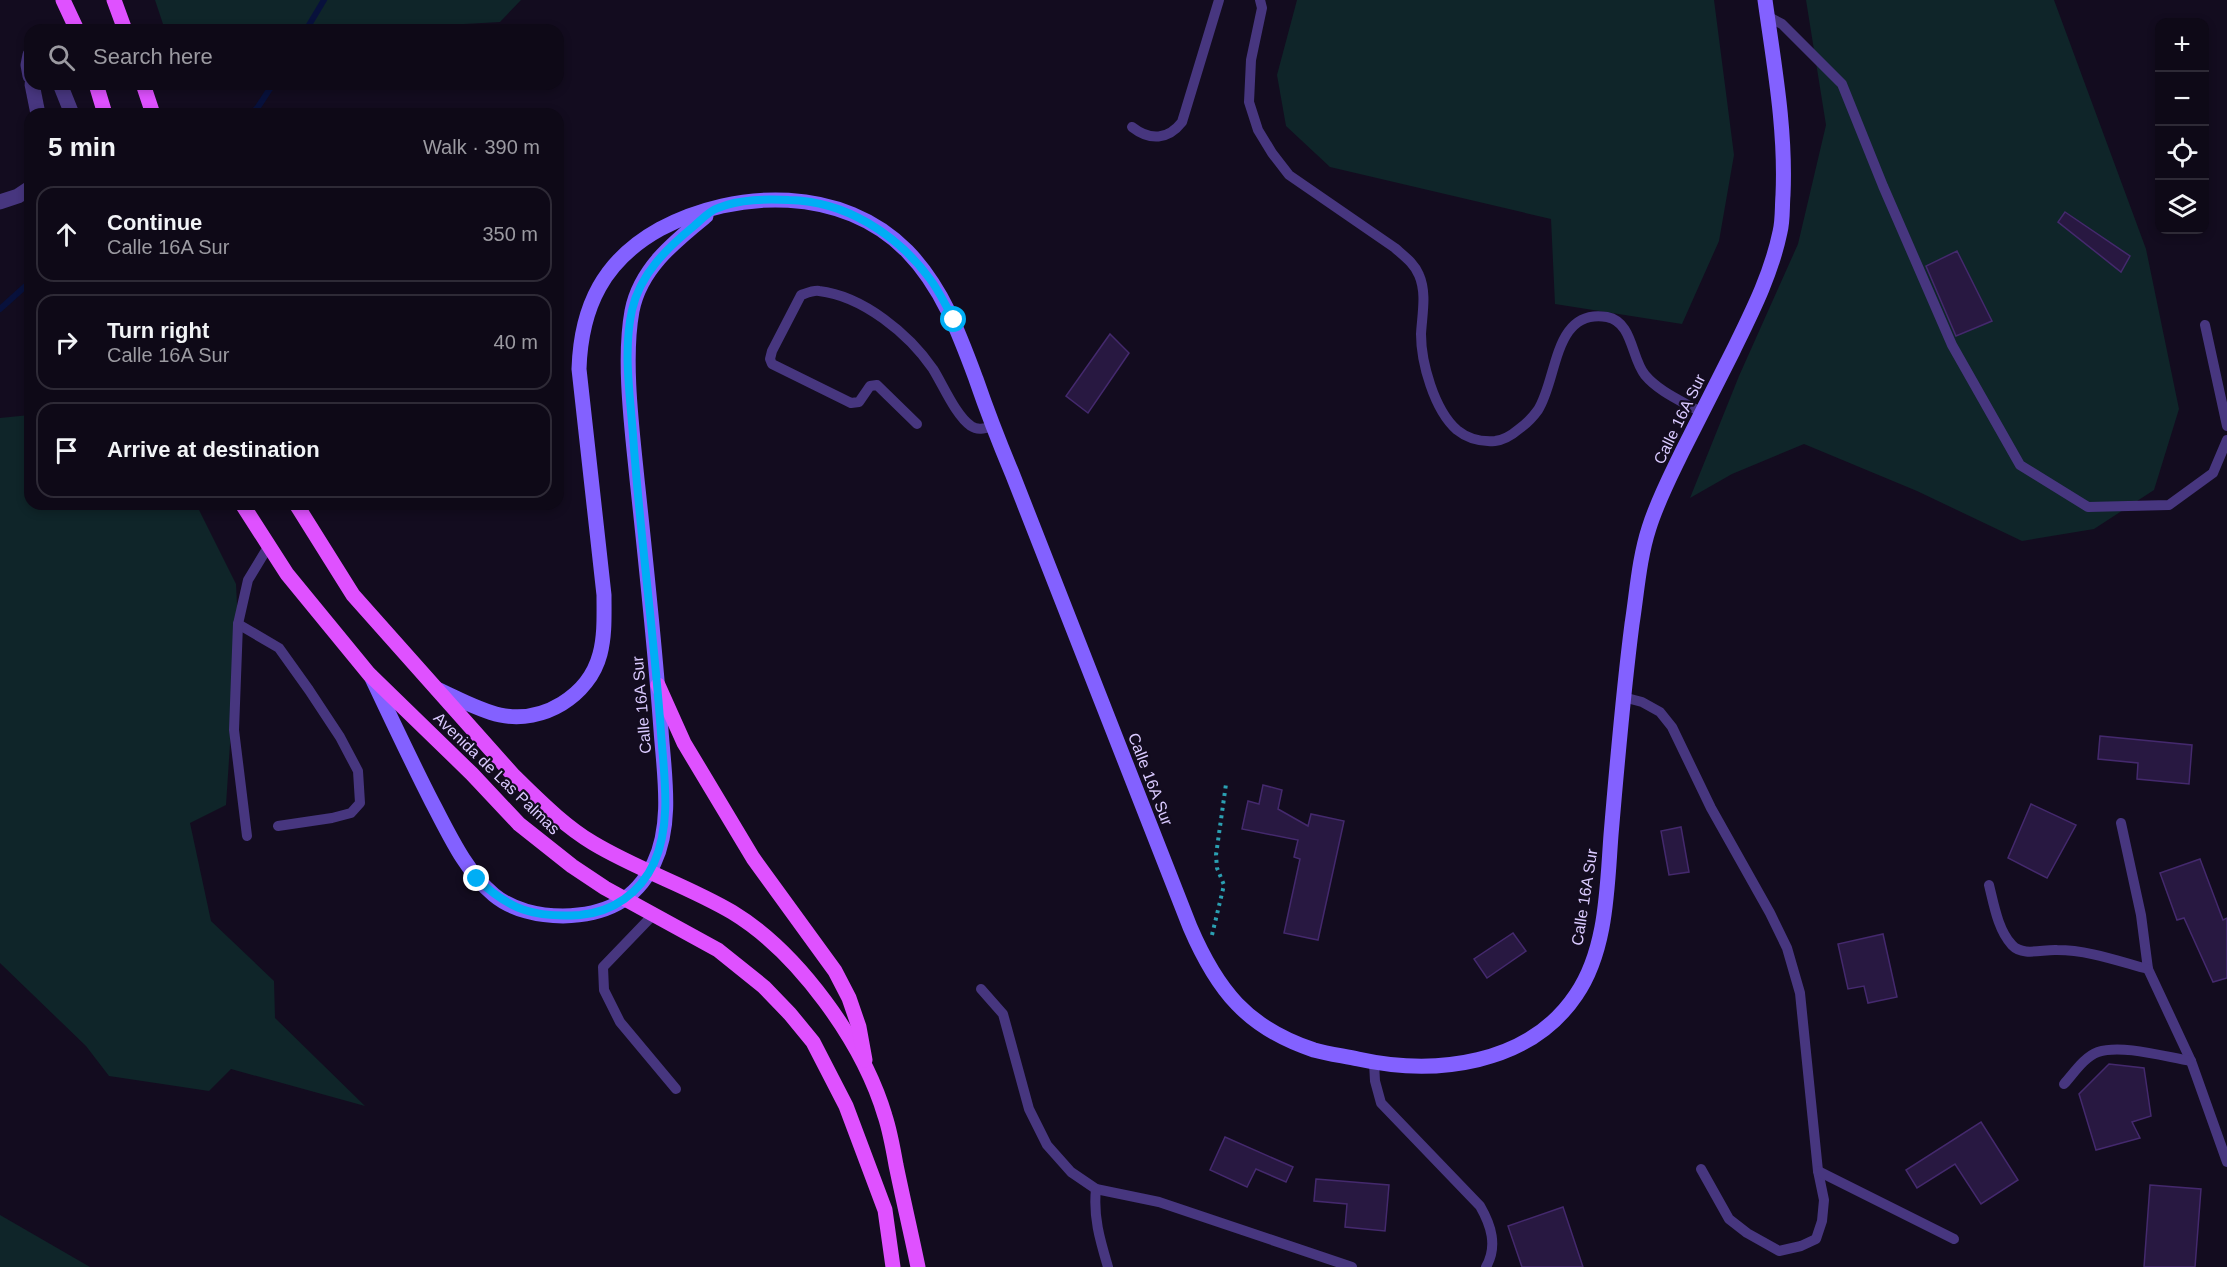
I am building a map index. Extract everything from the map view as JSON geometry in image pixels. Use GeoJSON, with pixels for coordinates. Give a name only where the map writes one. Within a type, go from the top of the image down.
{"type":"FeatureCollection","features":[{"type":"Feature","properties":{"kind":"main road"},"geometry":{"type":"LineString","coordinates":[[63,0],[74,24]]}},
{"type":"Feature","properties":{"kind":"main road"},"geometry":{"type":"LineString","coordinates":[[114,0],[122,24]]}},
{"type":"Feature","properties":{"kind":"main road","name":"Calle 16A Sur"},"geometry":{"type":"LineString","coordinates":[[434,688],[502,715],[525,716],[542,713],[560,706],[585,684],[600,655],[604,631],[604,595],[579,369],[579,348],[585,320],[599,285],[624,255],[646,237],[669,224],[715,208],[738,203],[794,200],[824,205],[855,216],[881,230],[906,250],[931,280],[954,320],[993,426],[1205,961],[1226,992],[1246,1014],[1273,1033],[1315,1050],[1374,1063],[1427,1067],[1451,1065],[1505,1052],[1529,1040],[1554,1021],[1576,995],[1589,970],[1599,941],[1623,697],[1640,569],[1648,528],[1665,487],[1765,286],[1781,229],[1784,171],[1780,108],[1765,0]]}},
{"type":"Feature","properties":{"kind":"main road"},"geometry":{"type":"LineString","coordinates":[[98,90],[103,108]]}},
{"type":"Feature","properties":{"kind":"main road"},"geometry":{"type":"LineString","coordinates":[[145,90],[151,108]]}},
{"type":"Feature","properties":{"kind":"main road","name":"Calle 16A Sur"},"geometry":{"type":"LineString","coordinates":[[369,674],[457,849],[477,879],[496,897],[519,909],[540,914],[562,916],[601,912],[631,894],[644,880],[654,862],[665,817],[658,685],[634,453],[628,341],[632,309],[640,286],[653,266],[672,244],[715,208]]}},
{"type":"Feature","properties":{"kind":"main road","name":"Avenida de Las Palmas"},"geometry":{"type":"LineString","coordinates":[[246,510],[287,574],[369,674],[472,774],[519,824],[580,872],[718,950],[740,966],[764,987],[813,1042],[846,1106],[885,1210],[893,1267]]}},
{"type":"Feature","properties":{"kind":"main road","name":"Avenida de Las Palmas"},"geometry":{"type":"LineString","coordinates":[[300,510],[352,595],[514,776],[566,825],[624,860],[713,902],[753,927],[789,957],[843,1027],[868,1072],[885,1115],[918,1267]]}},
{"type":"Feature","properties":{"kind":"main road"},"geometry":{"type":"LineString","coordinates":[[658,685],[684,743],[753,858],[835,970],[849,998],[859,1027],[868,1072]]}},
{"type":"Feature","properties":{"kind":"street"},"geometry":{"type":"LineString","coordinates":[[33,90],[37,108]]}},
{"type":"Feature","properties":{"kind":"street"},"geometry":{"type":"LineString","coordinates":[[62,90],[70,108]]}},
{"type":"Feature","properties":{"kind":"street"},"geometry":{"type":"LineString","coordinates":[[0,202],[24,192]]}},
{"type":"Feature","properties":{"kind":"lane"},"geometry":{"type":"LineString","coordinates":[[1132,127],[1142,135],[1154,138],[1165,137],[1175,131],[1182,122],[1219,0]]}},
{"type":"Feature","properties":{"kind":"lane"},"geometry":{"type":"LineString","coordinates":[[1260,0],[1262,8],[1251,60],[1249,102],[1258,130],[1289,175],[1410,260],[1419,275],[1423,292],[1421,336],[1427,375],[1441,409],[1457,430],[1471,438],[1484,441],[1499,440],[1513,434],[1527,423],[1538,410],[1547,391],[1561,343],[1570,328],[1595,316],[1609,318],[1620,323],[1627,333],[1637,361],[1646,376],[1702,413]]}},
{"type":"Feature","properties":{"kind":"lane"},"geometry":{"type":"LineString","coordinates":[[1767,16],[1782,24],[1842,84],[1883,186],[1952,345],[2020,465],[2088,507],[2169,505],[2213,473],[2224,454],[2227,440]]}},
{"type":"Feature","properties":{"kind":"lane"},"geometry":{"type":"LineString","coordinates":[[916,424],[877,384],[870,386],[859,402],[851,403],[772,364],[770,359],[772,351],[801,294],[818,291],[835,295],[884,317],[922,356],[964,419],[973,427],[983,429],[993,426]]}},
{"type":"Feature","properties":{"kind":"lane"},"geometry":{"type":"LineString","coordinates":[[2205,326],[2227,426]]}},
{"type":"Feature","properties":{"kind":"lane"},"geometry":{"type":"LineString","coordinates":[[247,836],[234,730],[238,624],[248,580],[268,547]]}},
{"type":"Feature","properties":{"kind":"lane"},"geometry":{"type":"LineString","coordinates":[[238,624],[279,648],[340,737],[358,771],[360,802],[351,813],[278,826]]}},
{"type":"Feature","properties":{"kind":"lane"},"geometry":{"type":"LineString","coordinates":[[1623,697],[1642,702],[1659,712],[1672,727],[1711,808],[1787,948],[1800,993],[1818,1171],[1824,1200],[1822,1221],[1816,1239],[1801,1246],[1779,1251],[1747,1233],[1730,1219],[1701,1169]]}},
{"type":"Feature","properties":{"kind":"lane"},"geometry":{"type":"LineString","coordinates":[[2121,823],[2137,897],[2148,969],[2191,1061],[2227,1162]]}},
{"type":"Feature","properties":{"kind":"lane"},"geometry":{"type":"LineString","coordinates":[[1989,885],[1998,917],[2013,947],[2025,952],[2057,950],[2091,953],[2148,969]]}},
{"type":"Feature","properties":{"kind":"lane"},"geometry":{"type":"LineString","coordinates":[[650,913],[603,967],[604,990],[620,1022],[676,1089]]}},
{"type":"Feature","properties":{"kind":"lane"},"geometry":{"type":"LineString","coordinates":[[981,989],[1003,1014],[1029,1109],[1047,1145],[1071,1172],[1096,1189],[1159,1202],[1352,1267]]}},
{"type":"Feature","properties":{"kind":"lane"},"geometry":{"type":"LineString","coordinates":[[2064,1084],[2082,1063],[2097,1053],[2116,1049],[2191,1061]]}},
{"type":"Feature","properties":{"kind":"lane"},"geometry":{"type":"LineString","coordinates":[[1374,1063],[1375,1082],[1381,1103],[1474,1199],[1487,1217],[1493,1247],[1486,1267]]}},
{"type":"Feature","properties":{"kind":"lane"},"geometry":{"type":"LineString","coordinates":[[1818,1171],[1954,1239]]}},
{"type":"Feature","properties":{"kind":"lane"},"geometry":{"type":"LineString","coordinates":[[1096,1189],[1094,1208],[1097,1230],[1108,1267]]}},
{"type":"Feature","properties":{"kind":"path"},"geometry":{"type":"LineString","coordinates":[[1205,961],[1224,885],[1217,868],[1216,855],[1226,784]]}},
{"type":"Feature","properties":{"kind":"green space"},"geometry":{"type":"Polygon","coordinates":[[[155,0],[521,0],[500,22],[163,24],[155,0]]]}},
{"type":"Feature","properties":{"kind":"green space"},"geometry":{"type":"Polygon","coordinates":[[[1297,0],[1714,0],[1734,155],[1719,241],[1682,324],[1555,304],[1551,219],[1330,167],[1286,126],[1277,75],[1297,0]]]}},
{"type":"Feature","properties":{"kind":"green space"},"geometry":{"type":"Polygon","coordinates":[[[1806,0],[2054,0],[2146,249],[2179,409],[2154,490],[2094,529],[2022,541],[1917,491],[1804,444],[1732,474],[1690,498],[1739,376],[1798,244],[1826,125],[1806,0]]]}},
{"type":"Feature","properties":{"kind":"green space"},"geometry":{"type":"Polygon","coordinates":[[[24,416],[24,510],[199,510],[236,584],[238,624],[226,805],[190,823],[211,921],[274,981],[275,1018],[365,1106],[231,1069],[209,1091],[109,1076],[86,1046],[0,963],[0,418],[24,416]]]}},
{"type":"Feature","properties":{"kind":"green space"},"geometry":{"type":"Polygon","coordinates":[[[0,1215],[90,1267],[0,1267],[0,1215]]]}},
{"type":"Feature","properties":{"kind":"building"},"geometry":{"type":"Polygon","coordinates":[[[2065,212],[2130,256],[2121,272],[2058,222],[2065,212]]]}},
{"type":"Feature","properties":{"kind":"building"},"geometry":{"type":"Polygon","coordinates":[[[1957,251],[1992,321],[1956,336],[1926,266],[1957,251]]]}},
{"type":"Feature","properties":{"kind":"building"},"geometry":{"type":"Polygon","coordinates":[[[1110,334],[1129,353],[1088,413],[1066,396],[1110,334]]]}},
{"type":"Feature","properties":{"kind":"building"},"geometry":{"type":"Polygon","coordinates":[[[2100,736],[2192,745],[2189,784],[2137,779],[2138,763],[2098,759],[2100,736]]]}},
{"type":"Feature","properties":{"kind":"building"},"geometry":{"type":"Polygon","coordinates":[[[1263,785],[1282,790],[1278,809],[1308,826],[1311,814],[1344,821],[1318,940],[1284,933],[1300,859],[1294,857],[1298,840],[1242,829],[1248,801],[1259,804],[1263,785]]]}},
{"type":"Feature","properties":{"kind":"building"},"geometry":{"type":"Polygon","coordinates":[[[2031,804],[2076,825],[2047,878],[2008,858],[2031,804]]]}},
{"type":"Feature","properties":{"kind":"building"},"geometry":{"type":"Polygon","coordinates":[[[1681,827],[1689,872],[1669,875],[1661,831],[1681,827]]]}},
{"type":"Feature","properties":{"kind":"building"},"geometry":{"type":"Polygon","coordinates":[[[2200,859],[2223,920],[2227,918],[2227,978],[2213,982],[2184,918],[2177,920],[2160,873],[2200,859]]]}},
{"type":"Feature","properties":{"kind":"building"},"geometry":{"type":"Polygon","coordinates":[[[1513,933],[1526,951],[1487,978],[1474,959],[1513,933]]]}},
{"type":"Feature","properties":{"kind":"building"},"geometry":{"type":"Polygon","coordinates":[[[1883,934],[1897,997],[1868,1003],[1864,986],[1848,989],[1838,944],[1883,934]]]}},
{"type":"Feature","properties":{"kind":"building"},"geometry":{"type":"Polygon","coordinates":[[[2109,1064],[2144,1068],[2151,1116],[2132,1122],[2140,1138],[2096,1150],[2079,1094],[2109,1064]]]}},
{"type":"Feature","properties":{"kind":"building"},"geometry":{"type":"Polygon","coordinates":[[[1981,1122],[2018,1180],[1981,1204],[1955,1164],[1917,1188],[1906,1170],[1981,1122]]]}},
{"type":"Feature","properties":{"kind":"building"},"geometry":{"type":"Polygon","coordinates":[[[1225,1137],[1293,1167],[1286,1182],[1256,1169],[1247,1187],[1210,1170],[1225,1137]]]}},
{"type":"Feature","properties":{"kind":"building"},"geometry":{"type":"Polygon","coordinates":[[[1316,1179],[1389,1185],[1385,1231],[1345,1227],[1347,1204],[1314,1201],[1316,1179]]]}},
{"type":"Feature","properties":{"kind":"building"},"geometry":{"type":"Polygon","coordinates":[[[2150,1185],[2201,1189],[2195,1267],[2144,1267],[2150,1185]]]}},
{"type":"Feature","properties":{"kind":"building"},"geometry":{"type":"Polygon","coordinates":[[[1563,1207],[1583,1267],[1522,1267],[1508,1226],[1563,1207]]]}},
{"type":"Feature","properties":{"kind":"waterway"},"geometry":{"type":"LineString","coordinates":[[310,24],[324,0]]}},
{"type":"Feature","properties":{"kind":"waterway"},"geometry":{"type":"LineString","coordinates":[[257,108],[269,90]]}},
{"type":"Feature","properties":{"kind":"waterway"},"geometry":{"type":"LineString","coordinates":[[0,309],[24,287]]}},
{"type":"Feature","properties":{"kind":"route"},"geometry":{"type":"LineString","coordinates":[[477,879],[496,897],[519,909],[562,916],[601,912],[631,894],[644,880],[654,862],[660,844],[665,817],[663,760],[658,685],[634,453],[628,341],[632,309],[640,286],[653,266],[672,244],[715,208],[765,200],[794,200],[824,205],[855,216],[881,230],[906,250],[931,280],[954,320]]}}]}
